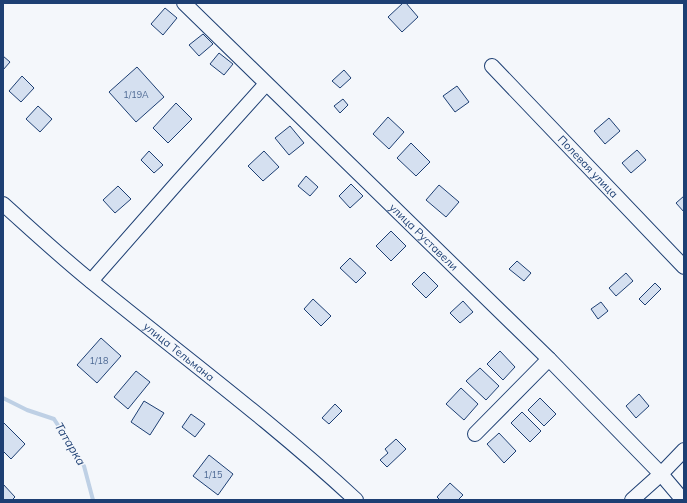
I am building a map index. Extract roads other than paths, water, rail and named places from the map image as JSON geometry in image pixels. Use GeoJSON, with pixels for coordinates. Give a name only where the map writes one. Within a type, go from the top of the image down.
{"type":"FeatureCollection","features":[{"type":"Feature","properties":{"kind":"street","name":"улица Руставели"},"geometry":{"type":"LineString","coordinates":[[184,3],[549,359],[661,474],[683,500]]}},
{"type":"Feature","properties":{"kind":"street","name":"Полевая улица"},"geometry":{"type":"LineString","coordinates":[[492,66],[684,267]]}},
{"type":"Feature","properties":{"kind":"street"},"geometry":{"type":"LineString","coordinates":[[91,281],[265,85]]}},
{"type":"Feature","properties":{"kind":"street","name":"улица Тельмана"},"geometry":{"type":"LineString","coordinates":[[3,204],[91,281],[209,374],[323,470],[356,500]]}},
{"type":"Feature","properties":{"kind":"street"},"geometry":{"type":"LineString","coordinates":[[475,434],[549,359]]}},
{"type":"Feature","properties":{"kind":"street"},"geometry":{"type":"LineString","coordinates":[[632,500],[661,474],[684,450]]}},
{"type":"Feature","properties":{"kind":"waterway","name":"Татарка"},"geometry":{"type":"LineString","coordinates":[[3,398],[27,410],[54,419],[84,466],[93,500]]}}]}
